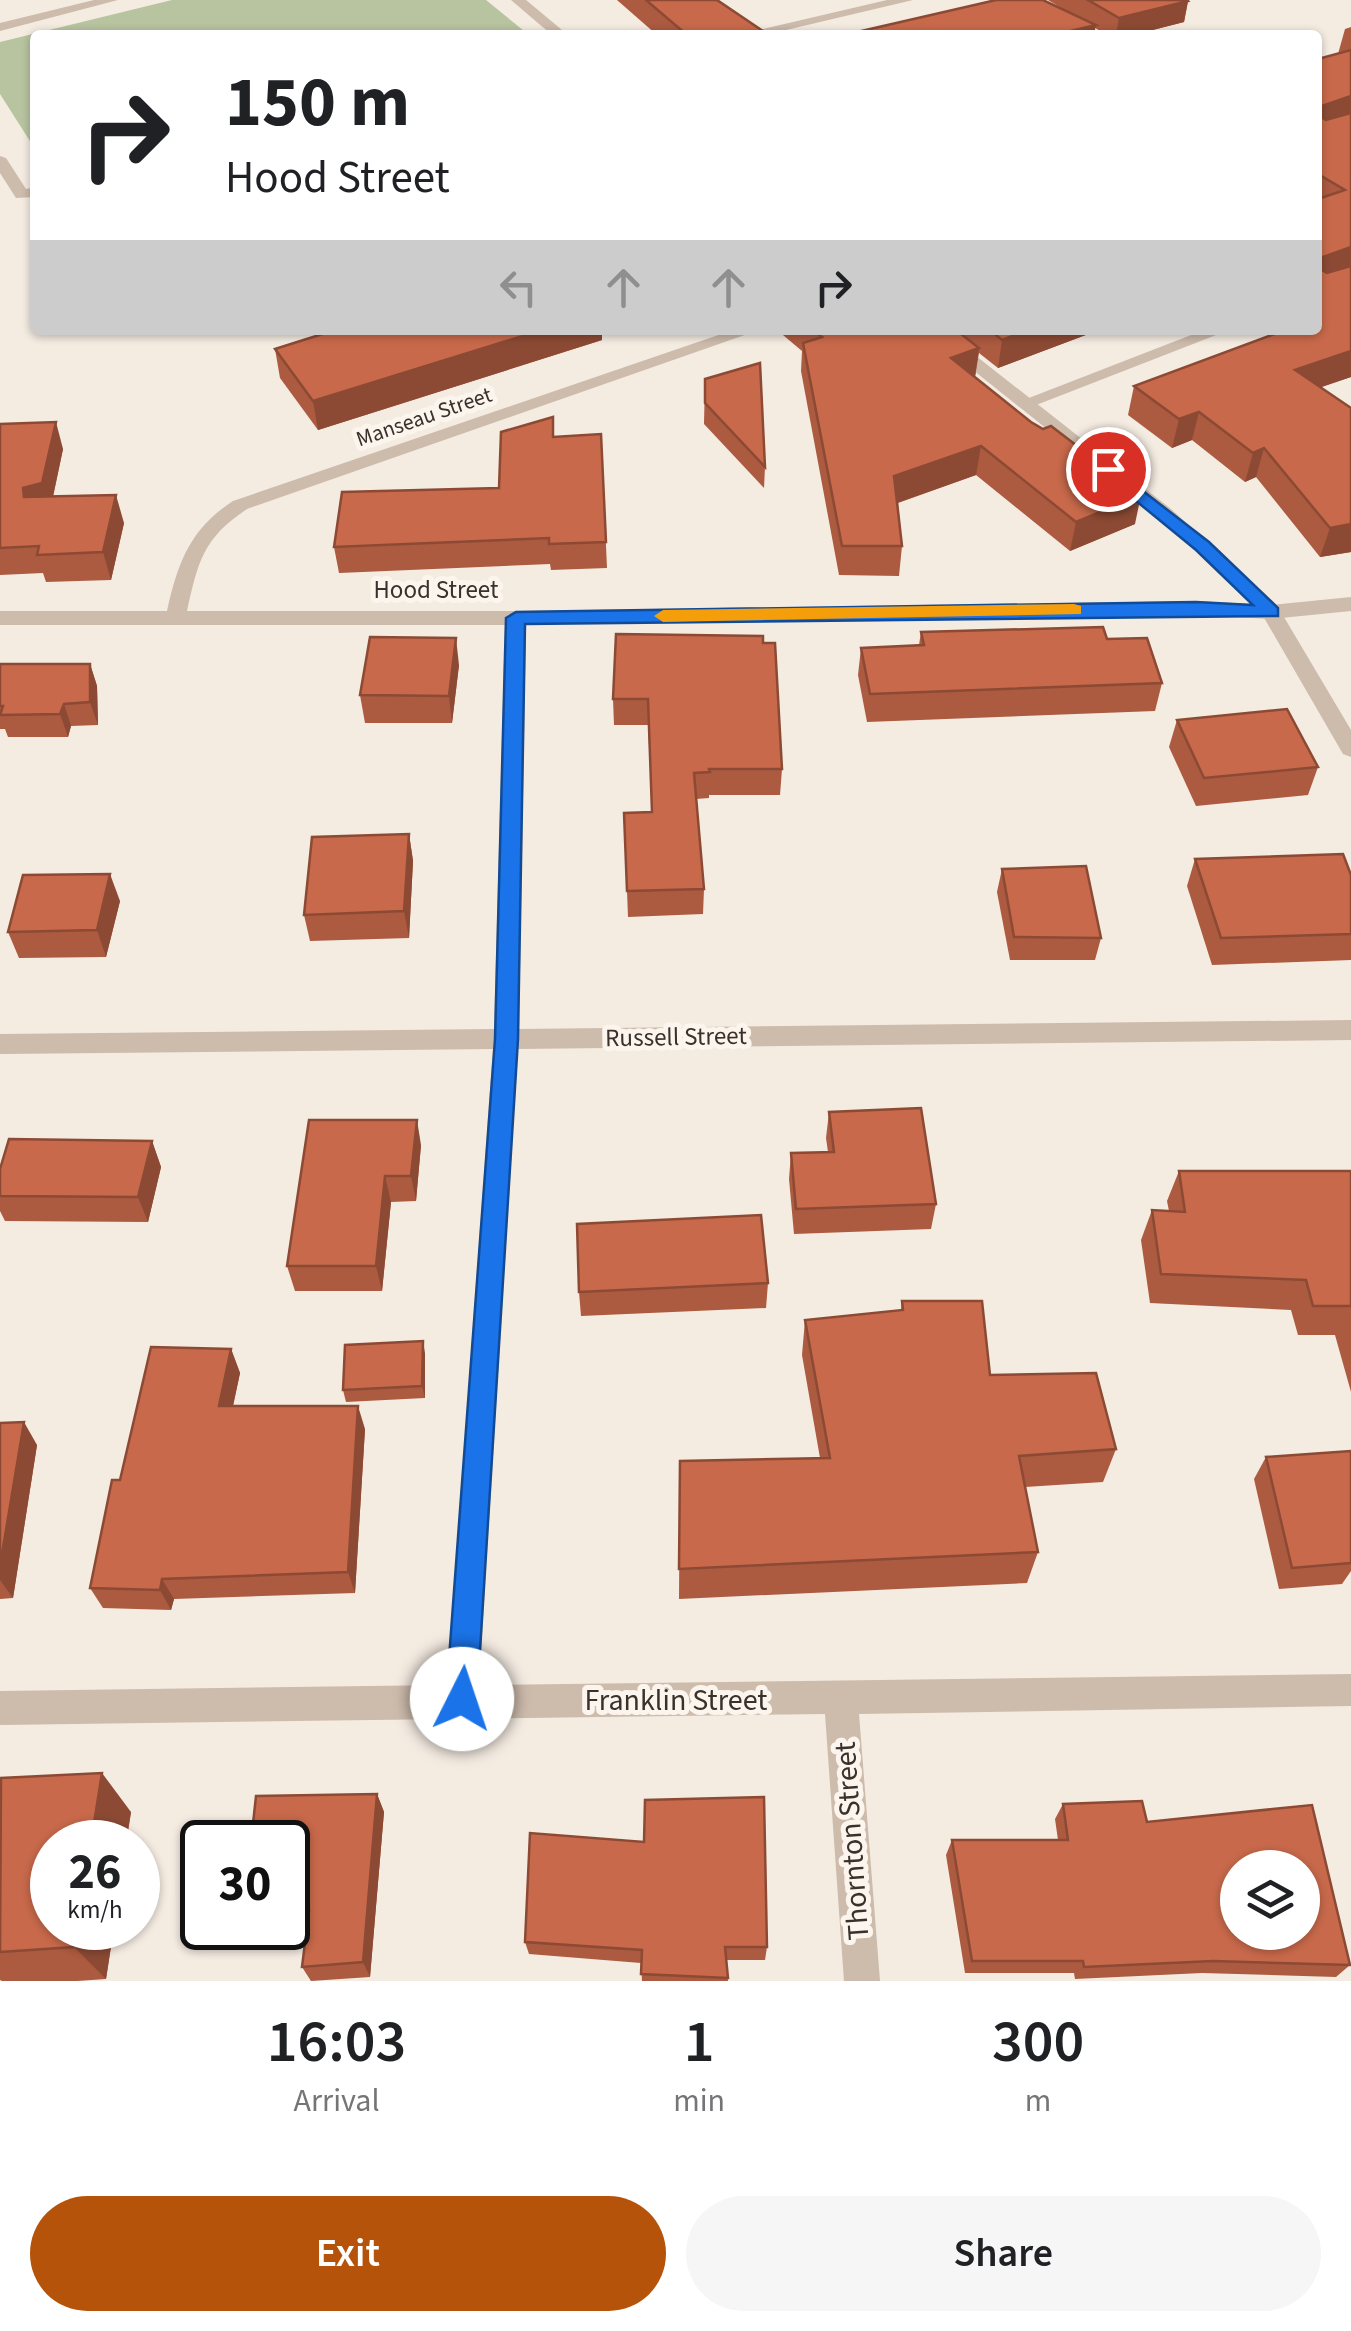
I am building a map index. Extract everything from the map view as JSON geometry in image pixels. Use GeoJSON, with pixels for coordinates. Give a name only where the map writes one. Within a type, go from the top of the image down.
{"type":"FeatureCollection","features":[{"type":"Feature","properties":{"kind":"street"},"geometry":{"type":"LineString","coordinates":[[0,27],[111,0]]}},
{"type":"Feature","properties":{"kind":"street"},"geometry":{"type":"LineString","coordinates":[[518,0],[554,30]]}},
{"type":"Feature","properties":{"kind":"street"},"geometry":{"type":"LineString","coordinates":[[767,30],[906,0]]}},
{"type":"Feature","properties":{"kind":"street"},"geometry":{"type":"LineString","coordinates":[[0,160],[29,194]]}},
{"type":"Feature","properties":{"kind":"street","name":"Manseau Street"},"geometry":{"type":"LineString","coordinates":[[176,616],[195,545],[205,529],[240,505],[735,335]]}},
{"type":"Feature","properties":{"kind":"street"},"geometry":{"type":"LineString","coordinates":[[938,335],[1164,513],[1271,612],[1351,749]]}},
{"type":"Feature","properties":{"kind":"street"},"geometry":{"type":"LineString","coordinates":[[1024,403],[1207,335]]}},
{"type":"Feature","properties":{"kind":"street","name":"Hood Street"},"geometry":{"type":"LineString","coordinates":[[0,618],[516,618],[1196,608],[1271,612],[1351,604]]}},
{"type":"Feature","properties":{"kind":"street"},"geometry":{"type":"LineString","coordinates":[[462,1699],[506,1039],[516,618]]}},
{"type":"Feature","properties":{"kind":"street","name":"Russell Street"},"geometry":{"type":"LineString","coordinates":[[0,1044],[1351,1030]]}},
{"type":"Feature","properties":{"kind":"street","name":"Franklin Street"},"geometry":{"type":"LineString","coordinates":[[0,1708],[462,1699],[841,1700],[1351,1690]]}},
{"type":"Feature","properties":{"kind":"street","name":"Thornton Street"},"geometry":{"type":"LineString","coordinates":[[841,1700],[862,1981]]}},
{"type":"Feature","properties":{"kind":"green space"},"geometry":{"type":"Polygon","coordinates":[[[172,0],[486,0],[523,30],[49,30],[172,0]]]}},
{"type":"Feature","properties":{"kind":"green space"},"geometry":{"type":"Polygon","coordinates":[[[30,35],[30,141],[0,94],[0,42],[30,35]]]}},
{"type":"Feature","properties":{"kind":"building"},"geometry":{"type":"Polygon","coordinates":[[[646,0],[717,0],[762,30],[681,30],[646,0]]]}},
{"type":"Feature","properties":{"kind":"building"},"geometry":{"type":"Polygon","coordinates":[[[996,0],[1043,0],[1096,25],[1075,30],[866,30],[996,0]]]}},
{"type":"Feature","properties":{"kind":"building"},"geometry":{"type":"Polygon","coordinates":[[[1088,0],[1187,0],[1188,1],[1119,18],[1088,0]]]}},
{"type":"Feature","properties":{"kind":"building"},"geometry":{"type":"Polygon","coordinates":[[[1351,50],[1351,96],[1322,106],[1322,58],[1351,50]]]}},
{"type":"Feature","properties":{"kind":"building"},"geometry":{"type":"Polygon","coordinates":[[[1351,113],[1351,247],[1323,257],[1322,270],[1322,198],[1345,190],[1322,176],[1322,118],[1351,113]]]}},
{"type":"Feature","properties":{"kind":"building"},"geometry":{"type":"Polygon","coordinates":[[[1351,266],[1351,351],[1295,370],[1351,408],[1351,524],[1330,528],[1264,448],[1253,453],[1199,412],[1179,419],[1134,386],[1272,335],[1322,335],[1322,270],[1327,273],[1351,266]]]}},
{"type":"Feature","properties":{"kind":"building"},"geometry":{"type":"Polygon","coordinates":[[[319,335],[526,335],[313,401],[275,349],[319,335]]]}},
{"type":"Feature","properties":{"kind":"building"},"geometry":{"type":"Polygon","coordinates":[[[819,335],[962,335],[979,348],[951,358],[1031,422],[1043,429],[1051,426],[1141,495],[1076,522],[981,446],[894,476],[902,546],[842,546],[803,343],[822,337],[819,335]]]}},
{"type":"Feature","properties":{"kind":"building"},"geometry":{"type":"Polygon","coordinates":[[[760,363],[765,467],[705,403],[705,379],[760,363]]]}},
{"type":"Feature","properties":{"kind":"building"},"geometry":{"type":"Polygon","coordinates":[[[553,417],[553,437],[601,434],[606,542],[549,544],[549,538],[334,547],[342,492],[499,488],[501,432],[553,417]]]}},
{"type":"Feature","properties":{"kind":"building"},"geometry":{"type":"Polygon","coordinates":[[[56,422],[42,483],[23,488],[24,497],[116,495],[103,552],[37,555],[39,546],[0,548],[0,424],[56,422]]]}},
{"type":"Feature","properties":{"kind":"building"},"geometry":{"type":"Polygon","coordinates":[[[1103,627],[1107,639],[1147,638],[1162,683],[870,694],[861,648],[924,645],[921,632],[1103,627]]]}},
{"type":"Feature","properties":{"kind":"building"},"geometry":{"type":"Polygon","coordinates":[[[616,634],[763,636],[763,643],[775,643],[782,769],[709,769],[710,772],[694,773],[704,889],[627,891],[624,813],[652,812],[648,699],[613,699],[616,634]]]}},
{"type":"Feature","properties":{"kind":"building"},"geometry":{"type":"Polygon","coordinates":[[[370,637],[456,638],[449,696],[360,695],[370,637]]]}},
{"type":"Feature","properties":{"kind":"building"},"geometry":{"type":"Polygon","coordinates":[[[0,664],[90,664],[90,702],[64,704],[60,714],[0,715],[0,664]]]}},
{"type":"Feature","properties":{"kind":"building"},"geometry":{"type":"Polygon","coordinates":[[[1287,709],[1318,767],[1204,778],[1177,720],[1287,709]]]}},
{"type":"Feature","properties":{"kind":"building"},"geometry":{"type":"Polygon","coordinates":[[[409,834],[404,911],[304,915],[312,837],[409,834]]]}},
{"type":"Feature","properties":{"kind":"building"},"geometry":{"type":"Polygon","coordinates":[[[1343,854],[1351,875],[1351,934],[1221,938],[1195,859],[1343,854]]]}},
{"type":"Feature","properties":{"kind":"building"},"geometry":{"type":"Polygon","coordinates":[[[1086,866],[1101,938],[1014,937],[1002,869],[1086,866]]]}},
{"type":"Feature","properties":{"kind":"building"},"geometry":{"type":"Polygon","coordinates":[[[110,874],[97,930],[8,932],[23,875],[110,874]]]}},
{"type":"Feature","properties":{"kind":"building"},"geometry":{"type":"Polygon","coordinates":[[[921,1108],[936,1204],[796,1209],[791,1153],[834,1152],[829,1112],[921,1108]]]}},
{"type":"Feature","properties":{"kind":"building"},"geometry":{"type":"Polygon","coordinates":[[[309,1120],[417,1120],[411,1176],[385,1176],[376,1266],[287,1266],[309,1120]]]}},
{"type":"Feature","properties":{"kind":"building"},"geometry":{"type":"Polygon","coordinates":[[[9,1139],[152,1141],[138,1197],[0,1196],[0,1169],[9,1139]]]}},
{"type":"Feature","properties":{"kind":"building"},"geometry":{"type":"Polygon","coordinates":[[[1179,1171],[1351,1171],[1351,1306],[1313,1306],[1306,1280],[1161,1274],[1152,1210],[1185,1212],[1179,1171]]]}},
{"type":"Feature","properties":{"kind":"building"},"geometry":{"type":"Polygon","coordinates":[[[761,1215],[768,1283],[579,1292],[577,1224],[761,1215]]]}},
{"type":"Feature","properties":{"kind":"building"},"geometry":{"type":"Polygon","coordinates":[[[902,1301],[982,1301],[990,1375],[1096,1373],[1116,1449],[1019,1456],[1038,1552],[679,1569],[680,1461],[830,1458],[805,1320],[903,1310],[902,1301]]]}},
{"type":"Feature","properties":{"kind":"building"},"geometry":{"type":"Polygon","coordinates":[[[423,1341],[422,1386],[343,1390],[345,1345],[423,1341]]]}},
{"type":"Feature","properties":{"kind":"building"},"geometry":{"type":"Polygon","coordinates":[[[151,1347],[231,1349],[219,1406],[358,1406],[348,1572],[162,1579],[160,1590],[90,1588],[112,1480],[120,1480],[151,1347]]]}},
{"type":"Feature","properties":{"kind":"building"},"geometry":{"type":"Polygon","coordinates":[[[24,1422],[0,1566],[0,1423],[24,1422]]]}},
{"type":"Feature","properties":{"kind":"building"},"geometry":{"type":"Polygon","coordinates":[[[1351,1451],[1351,1563],[1292,1568],[1266,1457],[1351,1451]]]}},
{"type":"Feature","properties":{"kind":"building"},"geometry":{"type":"Polygon","coordinates":[[[102,1773],[95,1820],[30,1820],[30,1950],[0,1952],[1,1778],[102,1773]]]}},
{"type":"Feature","properties":{"kind":"building"},"geometry":{"type":"Polygon","coordinates":[[[377,1794],[363,1962],[302,1967],[304,1950],[310,1950],[310,1820],[253,1820],[256,1796],[377,1794]]]}},
{"type":"Feature","properties":{"kind":"building"},"geometry":{"type":"Polygon","coordinates":[[[764,1797],[767,1947],[725,1947],[728,1978],[641,1974],[642,1950],[525,1942],[530,1833],[644,1842],[645,1800],[764,1797]]]}},
{"type":"Feature","properties":{"kind":"building"},"geometry":{"type":"Polygon","coordinates":[[[1142,1801],[1147,1822],[1312,1805],[1350,1965],[1213,1961],[1084,1967],[1083,1961],[972,1961],[952,1840],[1068,1840],[1063,1804],[1142,1801]]]}},
{"type":"Feature","properties":{"kind":"slow traffic"},"geometry":{"type":"LineString","coordinates":[[663,616],[1074,610]]}},
{"type":"Feature","properties":{"kind":"route"},"geometry":{"type":"LineString","coordinates":[[462,1699],[506,1039],[516,618],[1196,608],[1271,612],[1203,546],[1108,469]]}}]}
